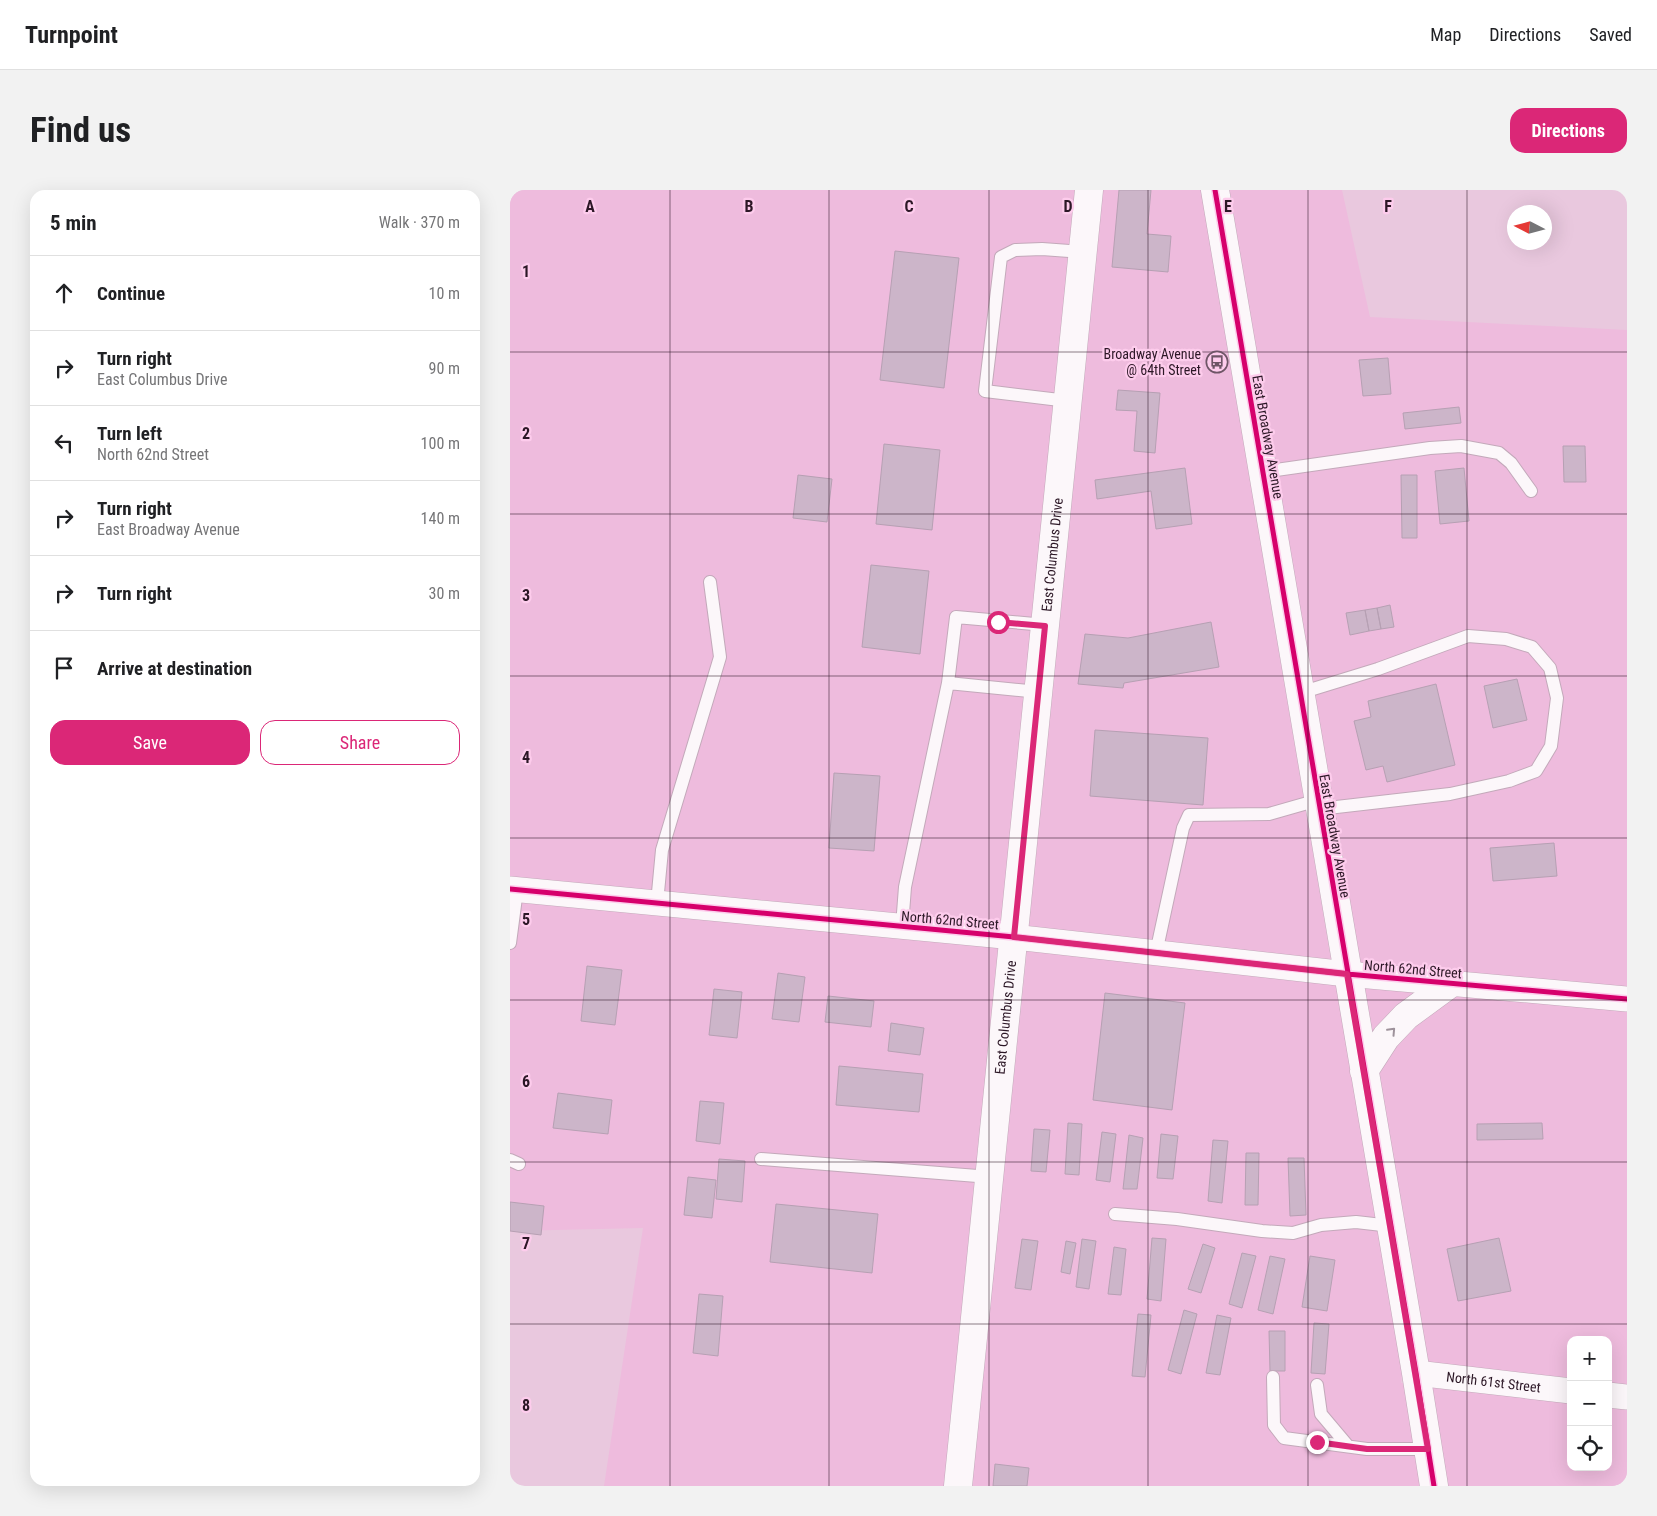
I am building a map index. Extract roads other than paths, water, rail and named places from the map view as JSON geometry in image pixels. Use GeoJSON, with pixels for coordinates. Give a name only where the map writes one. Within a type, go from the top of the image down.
{"type":"FeatureCollection","features":[{"type":"Feature","properties":{"kind":"street","name":"East Columbus Drive"},"geometry":{"type":"LineString","coordinates":[[958,1486],[1089,190]]}},
{"type":"Feature","properties":{"kind":"street","name":"East Broadway Avenue"},"geometry":{"type":"LineString","coordinates":[[1215,190],[1434,1486]]}},
{"type":"Feature","properties":{"kind":"street","name":"North 62nd Street"},"geometry":{"type":"LineString","coordinates":[[514,889],[1014,937],[1347,974],[1627,999]]}},
{"type":"Feature","properties":{"kind":"street"},"geometry":{"type":"LineString","coordinates":[[1364,1071],[1386,1037],[1406,1016],[1451,984]]}},
{"type":"Feature","properties":{"kind":"street","name":"North 61st Street"},"geometry":{"type":"LineString","coordinates":[[1416,1373],[1567,1391]]}},
{"type":"Feature","properties":{"kind":"street"},"geometry":{"type":"LineString","coordinates":[[1612,1395],[1627,1397]]}},
{"type":"Feature","properties":{"kind":"lane"},"geometry":{"type":"LineString","coordinates":[[1068,401],[985,391],[1001,257],[1015,250],[1042,249],[1083,252]]}},
{"type":"Feature","properties":{"kind":"lane"},"geometry":{"type":"LineString","coordinates":[[1262,472],[1430,448],[1461,446],[1499,453],[1511,463],[1531,491]]}},
{"type":"Feature","properties":{"kind":"lane"},"geometry":{"type":"LineString","coordinates":[[657,903],[662,850],[720,657],[710,582]]}},
{"type":"Feature","properties":{"kind":"lane"},"geometry":{"type":"LineString","coordinates":[[902,926],[905,887],[948,683],[956,618],[1045,626]]}},
{"type":"Feature","properties":{"kind":"lane"},"geometry":{"type":"LineString","coordinates":[[1156,953],[1183,828],[1189,815],[1269,814],[1319,804],[1450,794],[1509,781],[1536,771],[1551,746],[1557,698],[1550,668],[1532,647],[1506,639],[1468,636],[1378,670],[1300,693]]}},
{"type":"Feature","properties":{"kind":"lane"},"geometry":{"type":"LineString","coordinates":[[948,683],[1039,692]]}},
{"type":"Feature","properties":{"kind":"lane"},"geometry":{"type":"LineString","coordinates":[[510,943],[514,889]]}},
{"type":"Feature","properties":{"kind":"lane"},"geometry":{"type":"LineString","coordinates":[[761,1159],[990,1177]]}},
{"type":"Feature","properties":{"kind":"lane"},"geometry":{"type":"LineString","coordinates":[[1115,1214],[1177,1219],[1262,1231],[1293,1232],[1321,1225],[1356,1222],[1391,1226]]}},
{"type":"Feature","properties":{"kind":"lane"},"geometry":{"type":"LineString","coordinates":[[1273,1376],[1274,1425],[1284,1438],[1367,1449],[1428,1449]]}},
{"type":"Feature","properties":{"kind":"lane"},"geometry":{"type":"LineString","coordinates":[[1317,1385],[1321,1414],[1348,1446]]}},
{"type":"Feature","properties":{"kind":"place","name":"Broadway Avenue @ 64th Street"},"geometry":{"type":"Point","coordinates":[1217,362]}}]}
